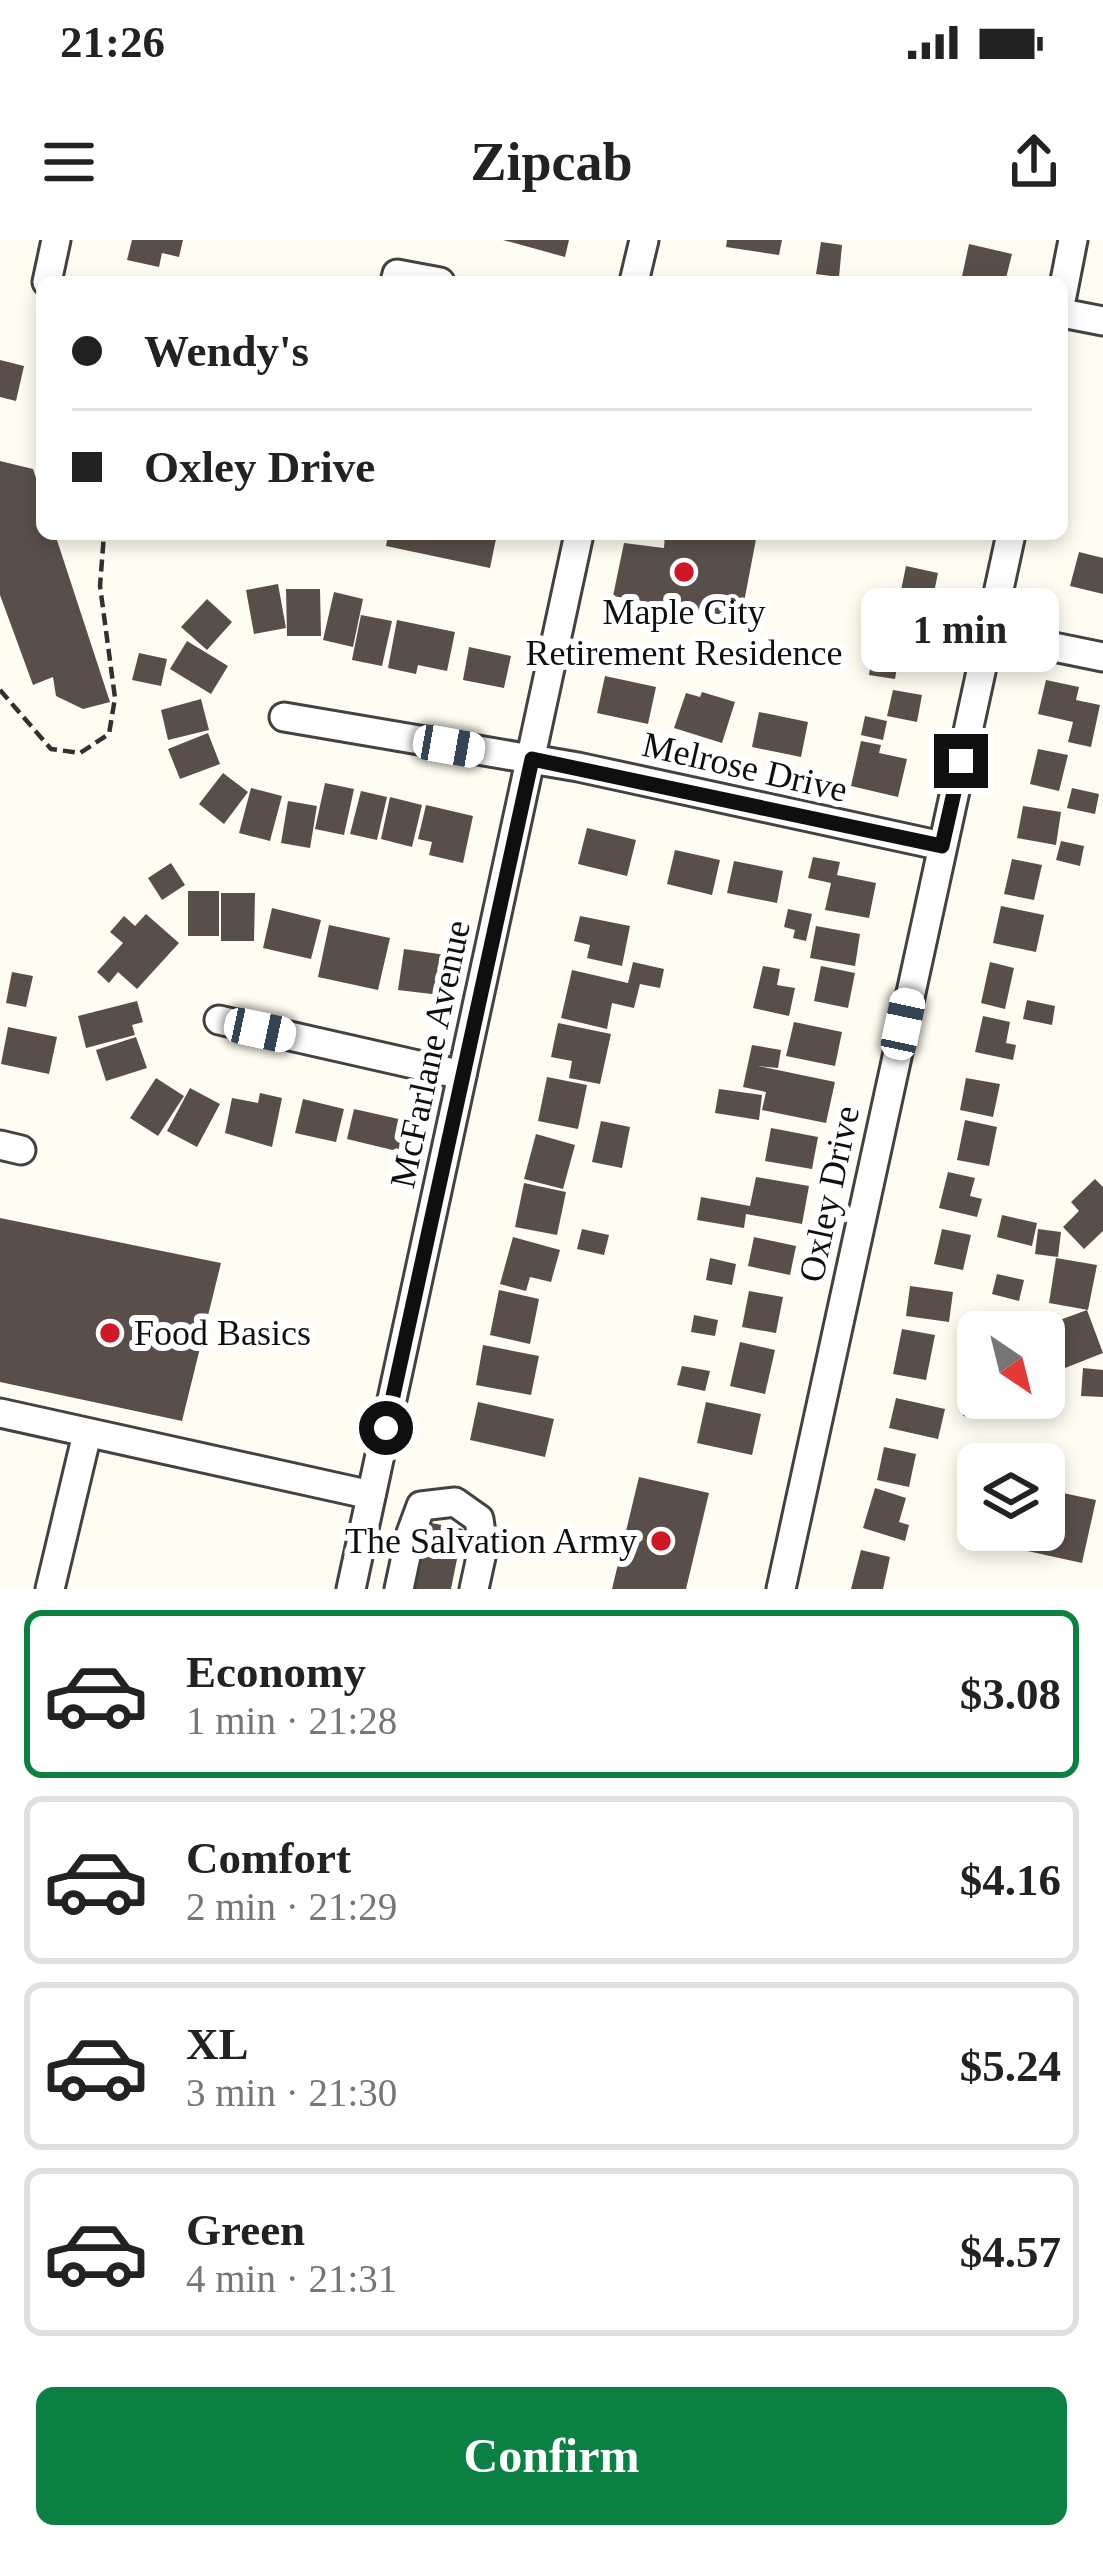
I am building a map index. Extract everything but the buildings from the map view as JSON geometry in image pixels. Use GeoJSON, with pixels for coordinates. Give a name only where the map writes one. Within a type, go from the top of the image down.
{"type":"FeatureCollection","features":[{"type":"Feature","properties":{"kind":"street"},"geometry":{"type":"LineString","coordinates":[[48,276],[56,240]]}},
{"type":"Feature","properties":{"kind":"street"},"geometry":{"type":"LineString","coordinates":[[635,276],[644,240]]}},
{"type":"Feature","properties":{"kind":"street"},"geometry":{"type":"LineString","coordinates":[[1066,276],[1073,240]]}},
{"type":"Feature","properties":{"kind":"street"},"geometry":{"type":"LineString","coordinates":[[1068,314],[1103,322]]}},
{"type":"Feature","properties":{"kind":"street","name":"McFarlane Avenue"},"geometry":{"type":"LineString","coordinates":[[351,1589],[578,540]]}},
{"type":"Feature","properties":{"kind":"street","name":"Oxley Drive"},"geometry":{"type":"LineString","coordinates":[[781,1589],[1010,540]]}},
{"type":"Feature","properties":{"kind":"street"},"geometry":{"type":"LineString","coordinates":[[990,634],[1103,657]]}},
{"type":"Feature","properties":{"kind":"street","name":"Melrose Drive"},"geometry":{"type":"LineString","coordinates":[[284,717],[532,759],[942,846]]}},
{"type":"Feature","properties":{"kind":"street"},"geometry":{"type":"LineString","coordinates":[[219,1020],[462,1075]]}},
{"type":"Feature","properties":{"kind":"street"},"geometry":{"type":"LineString","coordinates":[[0,1413],[371,1495]]}},
{"type":"Feature","properties":{"kind":"street"},"geometry":{"type":"LineString","coordinates":[[50,1589],[87,1434]]}},
{"type":"Feature","properties":{"kind":"street"},"geometry":{"type":"LineString","coordinates":[[399,1589],[421,1507],[455,1502],[479,1519],[483,1548],[474,1589]]}},
{"type":"Feature","properties":{"kind":"path"},"geometry":{"type":"LineString","coordinates":[[0,690],[51,748],[80,753],[109,734],[115,698],[100,586],[104,540]]}},
{"type":"Feature","properties":{"kind":"place","name":"Maple City Retirement Residence"},"geometry":{"type":"Point","coordinates":[684,572]}},
{"type":"Feature","properties":{"kind":"place","name":"Food Basics"},"geometry":{"type":"Point","coordinates":[110,1333]}},
{"type":"Feature","properties":{"kind":"place","name":"The Salvation Army"},"geometry":{"type":"Point","coordinates":[661,1541]}},
{"type":"Feature","properties":{"kind":"route"},"geometry":{"type":"LineString","coordinates":[[386,1428],[532,759],[942,846],[961,761]]}}]}
